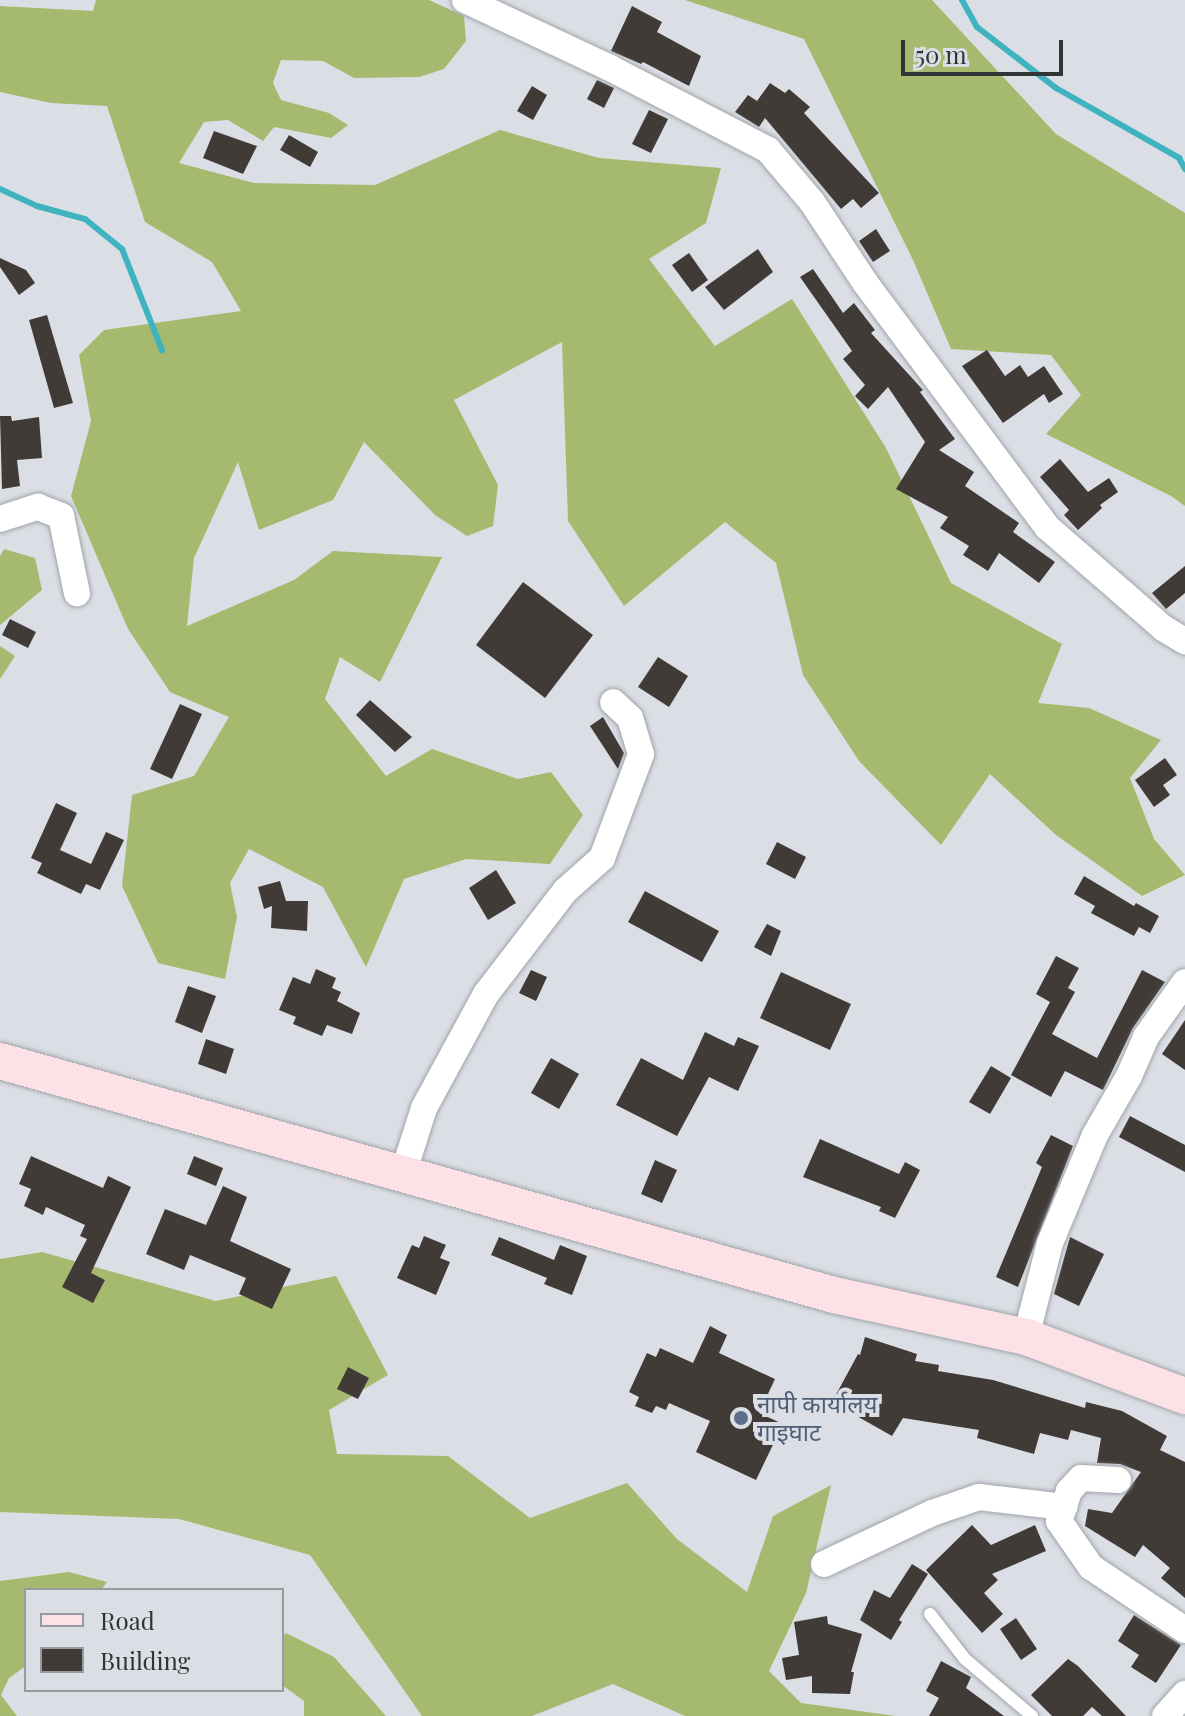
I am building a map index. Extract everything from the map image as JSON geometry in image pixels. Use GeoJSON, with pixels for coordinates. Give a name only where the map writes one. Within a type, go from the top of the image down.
{"type":"FeatureCollection","features":[{"type":"Feature","properties":{"kind":"main road"},"geometry":{"type":"LineString","coordinates":[[0,1061],[834,1295],[1026,1337],[1185,1396]]}},
{"type":"Feature","properties":{"kind":"street"},"geometry":{"type":"LineString","coordinates":[[465,0],[610,68],[768,150],[812,202],[866,284],[1047,527],[1163,628],[1185,641]]}},
{"type":"Feature","properties":{"kind":"street"},"geometry":{"type":"LineString","coordinates":[[0,519],[38,507],[61,516],[77,593]]}},
{"type":"Feature","properties":{"kind":"street"},"geometry":{"type":"LineString","coordinates":[[403,1174],[424,1108],[486,994],[565,891],[602,858],[641,754],[630,718],[613,702]]}},
{"type":"Feature","properties":{"kind":"street"},"geometry":{"type":"LineString","coordinates":[[1026,1337],[1050,1243],[1095,1135],[1129,1076],[1146,1037],[1185,982]]}},
{"type":"Feature","properties":{"kind":"street"},"geometry":{"type":"LineString","coordinates":[[1118,1480],[1081,1478],[1069,1491],[1059,1521],[1091,1567],[1185,1630]]}},
{"type":"Feature","properties":{"kind":"street"},"geometry":{"type":"LineString","coordinates":[[824,1564],[932,1513],[979,1497],[1064,1507]]}},
{"type":"Feature","properties":{"kind":"street"},"geometry":{"type":"LineString","coordinates":[[1165,1716],[1185,1694]]}},
{"type":"Feature","properties":{"kind":"lane"},"geometry":{"type":"LineString","coordinates":[[930,1614],[965,1659],[1032,1716]]}},
{"type":"Feature","properties":{"kind":"green space"},"geometry":{"type":"Polygon","coordinates":[[[96,0],[429,0],[464,16],[466,41],[444,69],[419,77],[354,78],[323,61],[281,60],[273,83],[281,100],[329,113],[348,125],[331,138],[274,127],[263,141],[228,120],[204,122],[179,163],[254,183],[375,185],[500,130],[599,158],[721,168],[706,223],[649,259],[715,346],[792,299],[886,448],[951,583],[1062,644],[1038,703],[1089,708],[1161,740],[1130,778],[1154,839],[1185,875],[1142,896],[1056,835],[990,774],[941,845],[859,761],[803,675],[776,563],[725,522],[624,606],[568,521],[562,342],[454,400],[498,485],[493,526],[467,536],[435,515],[364,442],[333,500],[259,530],[238,462],[194,558],[187,626],[294,580],[333,551],[442,557],[380,682],[340,657],[325,699],[386,776],[432,749],[518,779],[551,772],[583,815],[550,864],[466,859],[404,879],[366,967],[323,887],[249,849],[230,883],[237,917],[225,979],[158,963],[122,886],[132,795],[194,776],[229,717],[170,692],[128,629],[71,496],[91,421],[79,355],[104,330],[241,311],[212,262],[145,222],[107,106],[51,103],[0,92],[0,6],[93,11],[96,0]]]}},
{"type":"Feature","properties":{"kind":"green space"},"geometry":{"type":"Polygon","coordinates":[[[685,0],[932,0],[1056,134],[1185,213],[1185,506],[1171,496],[1046,434],[1081,395],[1051,355],[951,349],[913,260],[804,39],[685,0]]]}},
{"type":"Feature","properties":{"kind":"green space"},"geometry":{"type":"Polygon","coordinates":[[[4,549],[35,558],[42,590],[0,625],[0,556],[4,549]]]}},
{"type":"Feature","properties":{"kind":"green space"},"geometry":{"type":"Polygon","coordinates":[[[0,646],[15,656],[0,679],[0,646]]]}},
{"type":"Feature","properties":{"kind":"green space"},"geometry":{"type":"Polygon","coordinates":[[[42,1252],[216,1301],[336,1276],[388,1375],[329,1410],[337,1454],[448,1456],[530,1518],[627,1483],[677,1539],[747,1592],[773,1516],[831,1485],[806,1593],[769,1671],[801,1703],[896,1716],[685,1716],[613,1684],[532,1716],[422,1716],[310,1555],[179,1519],[0,1512],[0,1259],[42,1252]]]}},
{"type":"Feature","properties":{"kind":"green space"},"geometry":{"type":"Polygon","coordinates":[[[69,1572],[107,1582],[102,1588],[24,1588],[24,1667],[9,1678],[1,1695],[17,1716],[0,1716],[0,1581],[69,1572]]]}},
{"type":"Feature","properties":{"kind":"green space"},"geometry":{"type":"Polygon","coordinates":[[[286,1633],[334,1657],[386,1716],[304,1716],[304,1701],[284,1686],[286,1633]]]}},
{"type":"Feature","properties":{"kind":"building"},"geometry":{"type":"Polygon","coordinates":[[[632,6],[662,22],[657,32],[701,56],[689,86],[643,62],[641,64],[611,51],[632,6]]]}},
{"type":"Feature","properties":{"kind":"building"},"geometry":{"type":"Polygon","coordinates":[[[597,80],[614,88],[604,108],[587,99],[597,80]]]}},
{"type":"Feature","properties":{"kind":"building"},"geometry":{"type":"Polygon","coordinates":[[[770,83],[785,93],[789,89],[810,107],[804,113],[879,193],[861,208],[853,199],[841,209],[765,118],[759,127],[735,112],[748,95],[757,101],[770,83]]]}},
{"type":"Feature","properties":{"kind":"building"},"geometry":{"type":"Polygon","coordinates":[[[532,86],[547,95],[533,120],[517,111],[532,86]]]}},
{"type":"Feature","properties":{"kind":"building"},"geometry":{"type":"Polygon","coordinates":[[[649,110],[668,119],[651,153],[632,144],[649,110]]]}},
{"type":"Feature","properties":{"kind":"building"},"geometry":{"type":"Polygon","coordinates":[[[214,131],[257,146],[243,174],[203,158],[214,131]]]}},
{"type":"Feature","properties":{"kind":"building"},"geometry":{"type":"Polygon","coordinates":[[[289,135],[318,152],[310,167],[280,150],[289,135]]]}},
{"type":"Feature","properties":{"kind":"building"},"geometry":{"type":"Polygon","coordinates":[[[876,229],[890,251],[873,262],[859,241],[876,229]]]}},
{"type":"Feature","properties":{"kind":"building"},"geometry":{"type":"Polygon","coordinates":[[[758,249],[773,272],[724,310],[705,287],[758,249]]]}},
{"type":"Feature","properties":{"kind":"building"},"geometry":{"type":"Polygon","coordinates":[[[689,253],[708,280],[692,292],[672,265],[689,253]]]}},
{"type":"Feature","properties":{"kind":"building"},"geometry":{"type":"Polygon","coordinates":[[[0,258],[26,270],[35,283],[19,295],[0,267],[0,258]]]}},
{"type":"Feature","properties":{"kind":"building"},"geometry":{"type":"Polygon","coordinates":[[[813,269],[843,313],[854,303],[875,330],[871,333],[923,390],[920,392],[955,439],[939,450],[974,472],[965,486],[1019,523],[1013,532],[1055,562],[1039,583],[999,553],[988,571],[963,555],[969,546],[940,528],[948,517],[896,489],[925,442],[888,387],[868,409],[855,396],[865,385],[843,359],[852,351],[800,277],[813,269]]]}},
{"type":"Feature","properties":{"kind":"building"},"geometry":{"type":"Polygon","coordinates":[[[47,315],[73,403],[54,408],[29,320],[47,315]]]}},
{"type":"Feature","properties":{"kind":"building"},"geometry":{"type":"Polygon","coordinates":[[[987,350],[1005,376],[1020,365],[1028,377],[1044,366],[1063,394],[1049,403],[1044,394],[1003,423],[962,366],[987,350]]]}},
{"type":"Feature","properties":{"kind":"building"},"geometry":{"type":"Polygon","coordinates":[[[0,416],[11,416],[12,421],[39,417],[42,458],[17,460],[20,486],[2,489],[0,416]]]}},
{"type":"Feature","properties":{"kind":"building"},"geometry":{"type":"Polygon","coordinates":[[[1060,459],[1088,492],[1109,478],[1118,492],[1100,505],[1102,508],[1078,530],[1064,515],[1069,510],[1040,477],[1060,459]]]}},
{"type":"Feature","properties":{"kind":"building"},"geometry":{"type":"Polygon","coordinates":[[[1185,566],[1185,593],[1166,609],[1152,593],[1185,566]]]}},
{"type":"Feature","properties":{"kind":"building"},"geometry":{"type":"Polygon","coordinates":[[[523,582],[593,635],[545,698],[476,645],[523,582]]]}},
{"type":"Feature","properties":{"kind":"building"},"geometry":{"type":"Polygon","coordinates":[[[10,619],[36,632],[28,648],[2,635],[10,619]]]}},
{"type":"Feature","properties":{"kind":"building"},"geometry":{"type":"Polygon","coordinates":[[[658,657],[688,676],[669,707],[638,687],[658,657]]]}},
{"type":"Feature","properties":{"kind":"building"},"geometry":{"type":"Polygon","coordinates":[[[370,700],[412,737],[395,752],[356,715],[370,700]]]}},
{"type":"Feature","properties":{"kind":"building"},"geometry":{"type":"Polygon","coordinates":[[[180,704],[202,714],[172,779],[150,769],[180,704]]]}},
{"type":"Feature","properties":{"kind":"building"},"geometry":{"type":"Polygon","coordinates":[[[603,717],[624,753],[618,769],[590,726],[603,717]]]}},
{"type":"Feature","properties":{"kind":"building"},"geometry":{"type":"Polygon","coordinates":[[[1165,758],[1177,775],[1163,785],[1170,795],[1154,807],[1135,780],[1165,758]]]}},
{"type":"Feature","properties":{"kind":"building"},"geometry":{"type":"Polygon","coordinates":[[[56,803],[77,813],[60,850],[91,864],[106,832],[124,840],[100,890],[86,884],[81,894],[37,873],[42,863],[31,858],[56,803]]]}},
{"type":"Feature","properties":{"kind":"building"},"geometry":{"type":"Polygon","coordinates":[[[777,842],[806,857],[795,879],[766,864],[777,842]]]}},
{"type":"Feature","properties":{"kind":"building"},"geometry":{"type":"Polygon","coordinates":[[[496,870],[516,903],[488,920],[469,888],[496,870]]]}},
{"type":"Feature","properties":{"kind":"building"},"geometry":{"type":"Polygon","coordinates":[[[1084,876],[1134,906],[1136,903],[1159,916],[1150,933],[1139,927],[1134,936],[1091,913],[1095,906],[1074,894],[1084,876]]]}},
{"type":"Feature","properties":{"kind":"building"},"geometry":{"type":"Polygon","coordinates":[[[280,881],[286,901],[308,901],[307,931],[271,928],[272,906],[264,909],[258,887],[280,881]]]}},
{"type":"Feature","properties":{"kind":"building"},"geometry":{"type":"Polygon","coordinates":[[[645,891],[719,931],[702,962],[628,922],[645,891]]]}},
{"type":"Feature","properties":{"kind":"building"},"geometry":{"type":"Polygon","coordinates":[[[767,924],[781,931],[771,956],[754,947],[767,924]]]}},
{"type":"Feature","properties":{"kind":"building"},"geometry":{"type":"Polygon","coordinates":[[[1056,956],[1079,968],[1068,988],[1075,992],[1052,1034],[1097,1058],[1142,970],[1165,982],[1133,1028],[1103,1090],[1065,1071],[1051,1097],[1011,1075],[1050,1002],[1036,994],[1056,956]]]}},
{"type":"Feature","properties":{"kind":"building"},"geometry":{"type":"Polygon","coordinates":[[[316,969],[336,978],[332,988],[341,992],[337,1001],[360,1013],[352,1034],[327,1025],[322,1036],[293,1024],[296,1017],[279,1010],[293,977],[310,984],[316,969]]]}},
{"type":"Feature","properties":{"kind":"building"},"geometry":{"type":"Polygon","coordinates":[[[531,970],[547,977],[536,1001],[519,993],[531,970]]]}},
{"type":"Feature","properties":{"kind":"building"},"geometry":{"type":"Polygon","coordinates":[[[781,972],[851,1004],[830,1050],[760,1018],[781,972]]]}},
{"type":"Feature","properties":{"kind":"building"},"geometry":{"type":"Polygon","coordinates":[[[188,986],[216,996],[202,1033],[175,1022],[188,986]]]}},
{"type":"Feature","properties":{"kind":"building"},"geometry":{"type":"Polygon","coordinates":[[[1185,1020],[1185,1070],[1162,1054],[1185,1020]]]}},
{"type":"Feature","properties":{"kind":"building"},"geometry":{"type":"Polygon","coordinates":[[[705,1032],[734,1046],[738,1037],[759,1046],[738,1091],[709,1077],[677,1136],[616,1105],[641,1058],[683,1080],[705,1032]]]}},
{"type":"Feature","properties":{"kind":"building"},"geometry":{"type":"Polygon","coordinates":[[[206,1039],[234,1049],[226,1074],[198,1064],[206,1039]]]}},
{"type":"Feature","properties":{"kind":"building"},"geometry":{"type":"Polygon","coordinates":[[[551,1058],[579,1074],[559,1109],[531,1093],[551,1058]]]}},
{"type":"Feature","properties":{"kind":"building"},"geometry":{"type":"Polygon","coordinates":[[[991,1066],[1011,1078],[990,1114],[969,1102],[991,1066]]]}},
{"type":"Feature","properties":{"kind":"building"},"geometry":{"type":"Polygon","coordinates":[[[1130,1116],[1185,1145],[1185,1172],[1119,1137],[1130,1116]]]}},
{"type":"Feature","properties":{"kind":"building"},"geometry":{"type":"Polygon","coordinates":[[[1051,1135],[1073,1146],[1018,1287],[996,1277],[1042,1167],[1036,1163],[1051,1135]]]}},
{"type":"Feature","properties":{"kind":"building"},"geometry":{"type":"Polygon","coordinates":[[[820,1139],[899,1174],[905,1162],[920,1170],[895,1218],[879,1211],[881,1207],[803,1177],[820,1139]]]}},
{"type":"Feature","properties":{"kind":"building"},"geometry":{"type":"Polygon","coordinates":[[[31,1156],[103,1188],[108,1176],[131,1187],[91,1273],[105,1280],[93,1303],[62,1287],[87,1239],[80,1236],[85,1225],[46,1207],[43,1215],[24,1206],[31,1189],[19,1184],[31,1156]]]}},
{"type":"Feature","properties":{"kind":"building"},"geometry":{"type":"Polygon","coordinates":[[[194,1156],[223,1168],[216,1186],[187,1174],[194,1156]]]}},
{"type":"Feature","properties":{"kind":"building"},"geometry":{"type":"Polygon","coordinates":[[[655,1160],[677,1170],[662,1203],[641,1194],[655,1160]]]}},
{"type":"Feature","properties":{"kind":"building"},"geometry":{"type":"Polygon","coordinates":[[[223,1186],[247,1197],[230,1241],[291,1269],[272,1309],[239,1294],[246,1278],[190,1255],[184,1270],[146,1254],[165,1209],[206,1225],[223,1186]]]}},
{"type":"Feature","properties":{"kind":"building"},"geometry":{"type":"Polygon","coordinates":[[[424,1236],[446,1245],[440,1258],[450,1262],[436,1295],[397,1278],[412,1245],[419,1248],[424,1236]]]}},
{"type":"Feature","properties":{"kind":"building"},"geometry":{"type":"Polygon","coordinates":[[[499,1237],[554,1260],[560,1245],[587,1256],[572,1295],[544,1284],[547,1278],[491,1255],[499,1237]]]}},
{"type":"Feature","properties":{"kind":"building"},"geometry":{"type":"Polygon","coordinates":[[[1070,1237],[1104,1254],[1079,1306],[1054,1294],[1070,1237]]]}},
{"type":"Feature","properties":{"kind":"building"},"geometry":{"type":"Polygon","coordinates":[[[710,1326],[727,1335],[719,1353],[775,1379],[759,1413],[783,1424],[756,1480],[696,1452],[710,1421],[669,1403],[666,1410],[656,1406],[652,1413],[635,1406],[639,1397],[629,1392],[647,1353],[656,1357],[660,1348],[693,1363],[710,1326]]]}},
{"type":"Feature","properties":{"kind":"building"},"geometry":{"type":"Polygon","coordinates":[[[865,1337],[917,1354],[915,1361],[939,1365],[938,1371],[993,1380],[1085,1408],[1086,1402],[1122,1411],[1167,1436],[1160,1450],[1185,1462],[1185,1598],[1161,1578],[1170,1568],[1143,1545],[1135,1557],[1085,1526],[1088,1509],[1112,1513],[1141,1472],[1120,1464],[1097,1463],[1101,1438],[1071,1430],[1068,1440],[1040,1433],[1034,1454],[977,1438],[979,1430],[903,1418],[892,1436],[832,1402],[860,1355],[865,1337]]]}},
{"type":"Feature","properties":{"kind":"building"},"geometry":{"type":"Polygon","coordinates":[[[348,1367],[369,1378],[358,1399],[337,1389],[348,1367]]]}},
{"type":"Feature","properties":{"kind":"building"},"geometry":{"type":"Polygon","coordinates":[[[972,1525],[991,1545],[1035,1525],[1046,1551],[992,1574],[998,1580],[984,1593],[1003,1614],[982,1633],[926,1570],[972,1525]]]}},
{"type":"Feature","properties":{"kind":"building"},"geometry":{"type":"Polygon","coordinates":[[[912,1564],[928,1574],[899,1620],[902,1622],[891,1640],[860,1620],[874,1590],[890,1598],[912,1564]]]}},
{"type":"Feature","properties":{"kind":"building"},"geometry":{"type":"Polygon","coordinates":[[[1134,1615],[1181,1645],[1156,1683],[1131,1667],[1139,1655],[1118,1641],[1134,1615]]]}},
{"type":"Feature","properties":{"kind":"building"},"geometry":{"type":"Polygon","coordinates":[[[827,1616],[828,1624],[862,1634],[851,1672],[854,1672],[850,1694],[812,1693],[812,1676],[786,1680],[782,1658],[799,1655],[794,1622],[827,1616]]]}},
{"type":"Feature","properties":{"kind":"building"},"geometry":{"type":"Polygon","coordinates":[[[1016,1618],[1037,1649],[1021,1660],[1000,1629],[1016,1618]]]}},
{"type":"Feature","properties":{"kind":"building"},"geometry":{"type":"Polygon","coordinates":[[[1068,1659],[1126,1716],[1102,1716],[1092,1707],[1083,1716],[1052,1716],[1031,1695],[1068,1659]]]}},
{"type":"Feature","properties":{"kind":"building"},"geometry":{"type":"Polygon","coordinates":[[[941,1661],[971,1677],[966,1688],[1004,1716],[929,1716],[939,1698],[926,1691],[941,1661]]]}},
{"type":"Feature","properties":{"kind":"waterway"},"geometry":{"type":"LineString","coordinates":[[962,0],[977,27],[1056,88],[1179,158],[1185,169]]}},
{"type":"Feature","properties":{"kind":"waterway"},"geometry":{"type":"LineString","coordinates":[[0,189],[37,206],[85,219],[122,249],[162,350]]}},
{"type":"Feature","properties":{"kind":"place","name":"नापी कार्यालय गाइघाट"},"geometry":{"type":"Point","coordinates":[741,1418]}}]}
